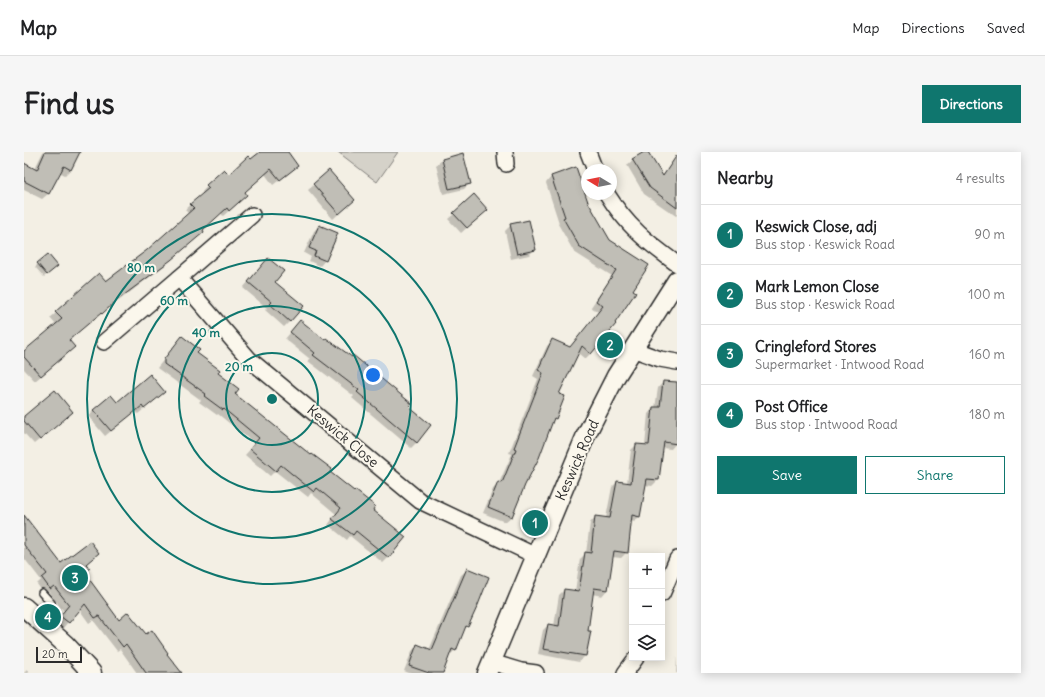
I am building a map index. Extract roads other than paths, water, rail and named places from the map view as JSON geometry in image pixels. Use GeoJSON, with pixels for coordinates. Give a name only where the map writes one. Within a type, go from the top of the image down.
{"type":"FeatureCollection","features":[{"type":"Feature","properties":{"kind":"street"},"geometry":{"type":"LineString","coordinates":[[588,152],[593,164]]}},
{"type":"Feature","properties":{"kind":"street"},"geometry":{"type":"LineString","coordinates":[[611,200],[629,225],[652,246],[677,264]]}},
{"type":"Feature","properties":{"kind":"street"},"geometry":{"type":"LineString","coordinates":[[104,342],[252,215]]}},
{"type":"Feature","properties":{"kind":"street","name":"Keswick Close"},"geometry":{"type":"LineString","coordinates":[[179,278],[249,359],[420,501],[536,556]]}},
{"type":"Feature","properties":{"kind":"street","name":"Keswick Road"},"geometry":{"type":"LineString","coordinates":[[489,668],[586,435],[616,376],[677,280]]}},
{"type":"Feature","properties":{"kind":"street"},"geometry":{"type":"LineString","coordinates":[[632,349],[660,359],[677,362]]}},
{"type":"Feature","properties":{"kind":"street"},"geometry":{"type":"LineString","coordinates":[[664,589],[677,559]]}},
{"type":"Feature","properties":{"kind":"street"},"geometry":{"type":"LineString","coordinates":[[30,611],[65,644],[92,673]]}},
{"type":"Feature","properties":{"kind":"street"},"geometry":{"type":"LineString","coordinates":[[625,673],[634,661]]}},
{"type":"Feature","properties":{"kind":"street"},"geometry":{"type":"LineString","coordinates":[[489,668],[536,673]]}},
{"type":"Feature","properties":{"kind":"lane"},"geometry":{"type":"LineString","coordinates":[[30,611],[50,603],[42,593]]}},
{"type":"Feature","properties":{"kind":"place","name":"Mark Lemon Close"},"geometry":{"type":"Point","coordinates":[610,345]}},
{"type":"Feature","properties":{"kind":"place","name":"Keswick Close, adj"},"geometry":{"type":"Point","coordinates":[535,523]}},
{"type":"Feature","properties":{"kind":"place","name":"Cringleford Stores"},"geometry":{"type":"Point","coordinates":[75,578]}},
{"type":"Feature","properties":{"kind":"place","name":"Post Office"},"geometry":{"type":"Point","coordinates":[48,617]}}]}
